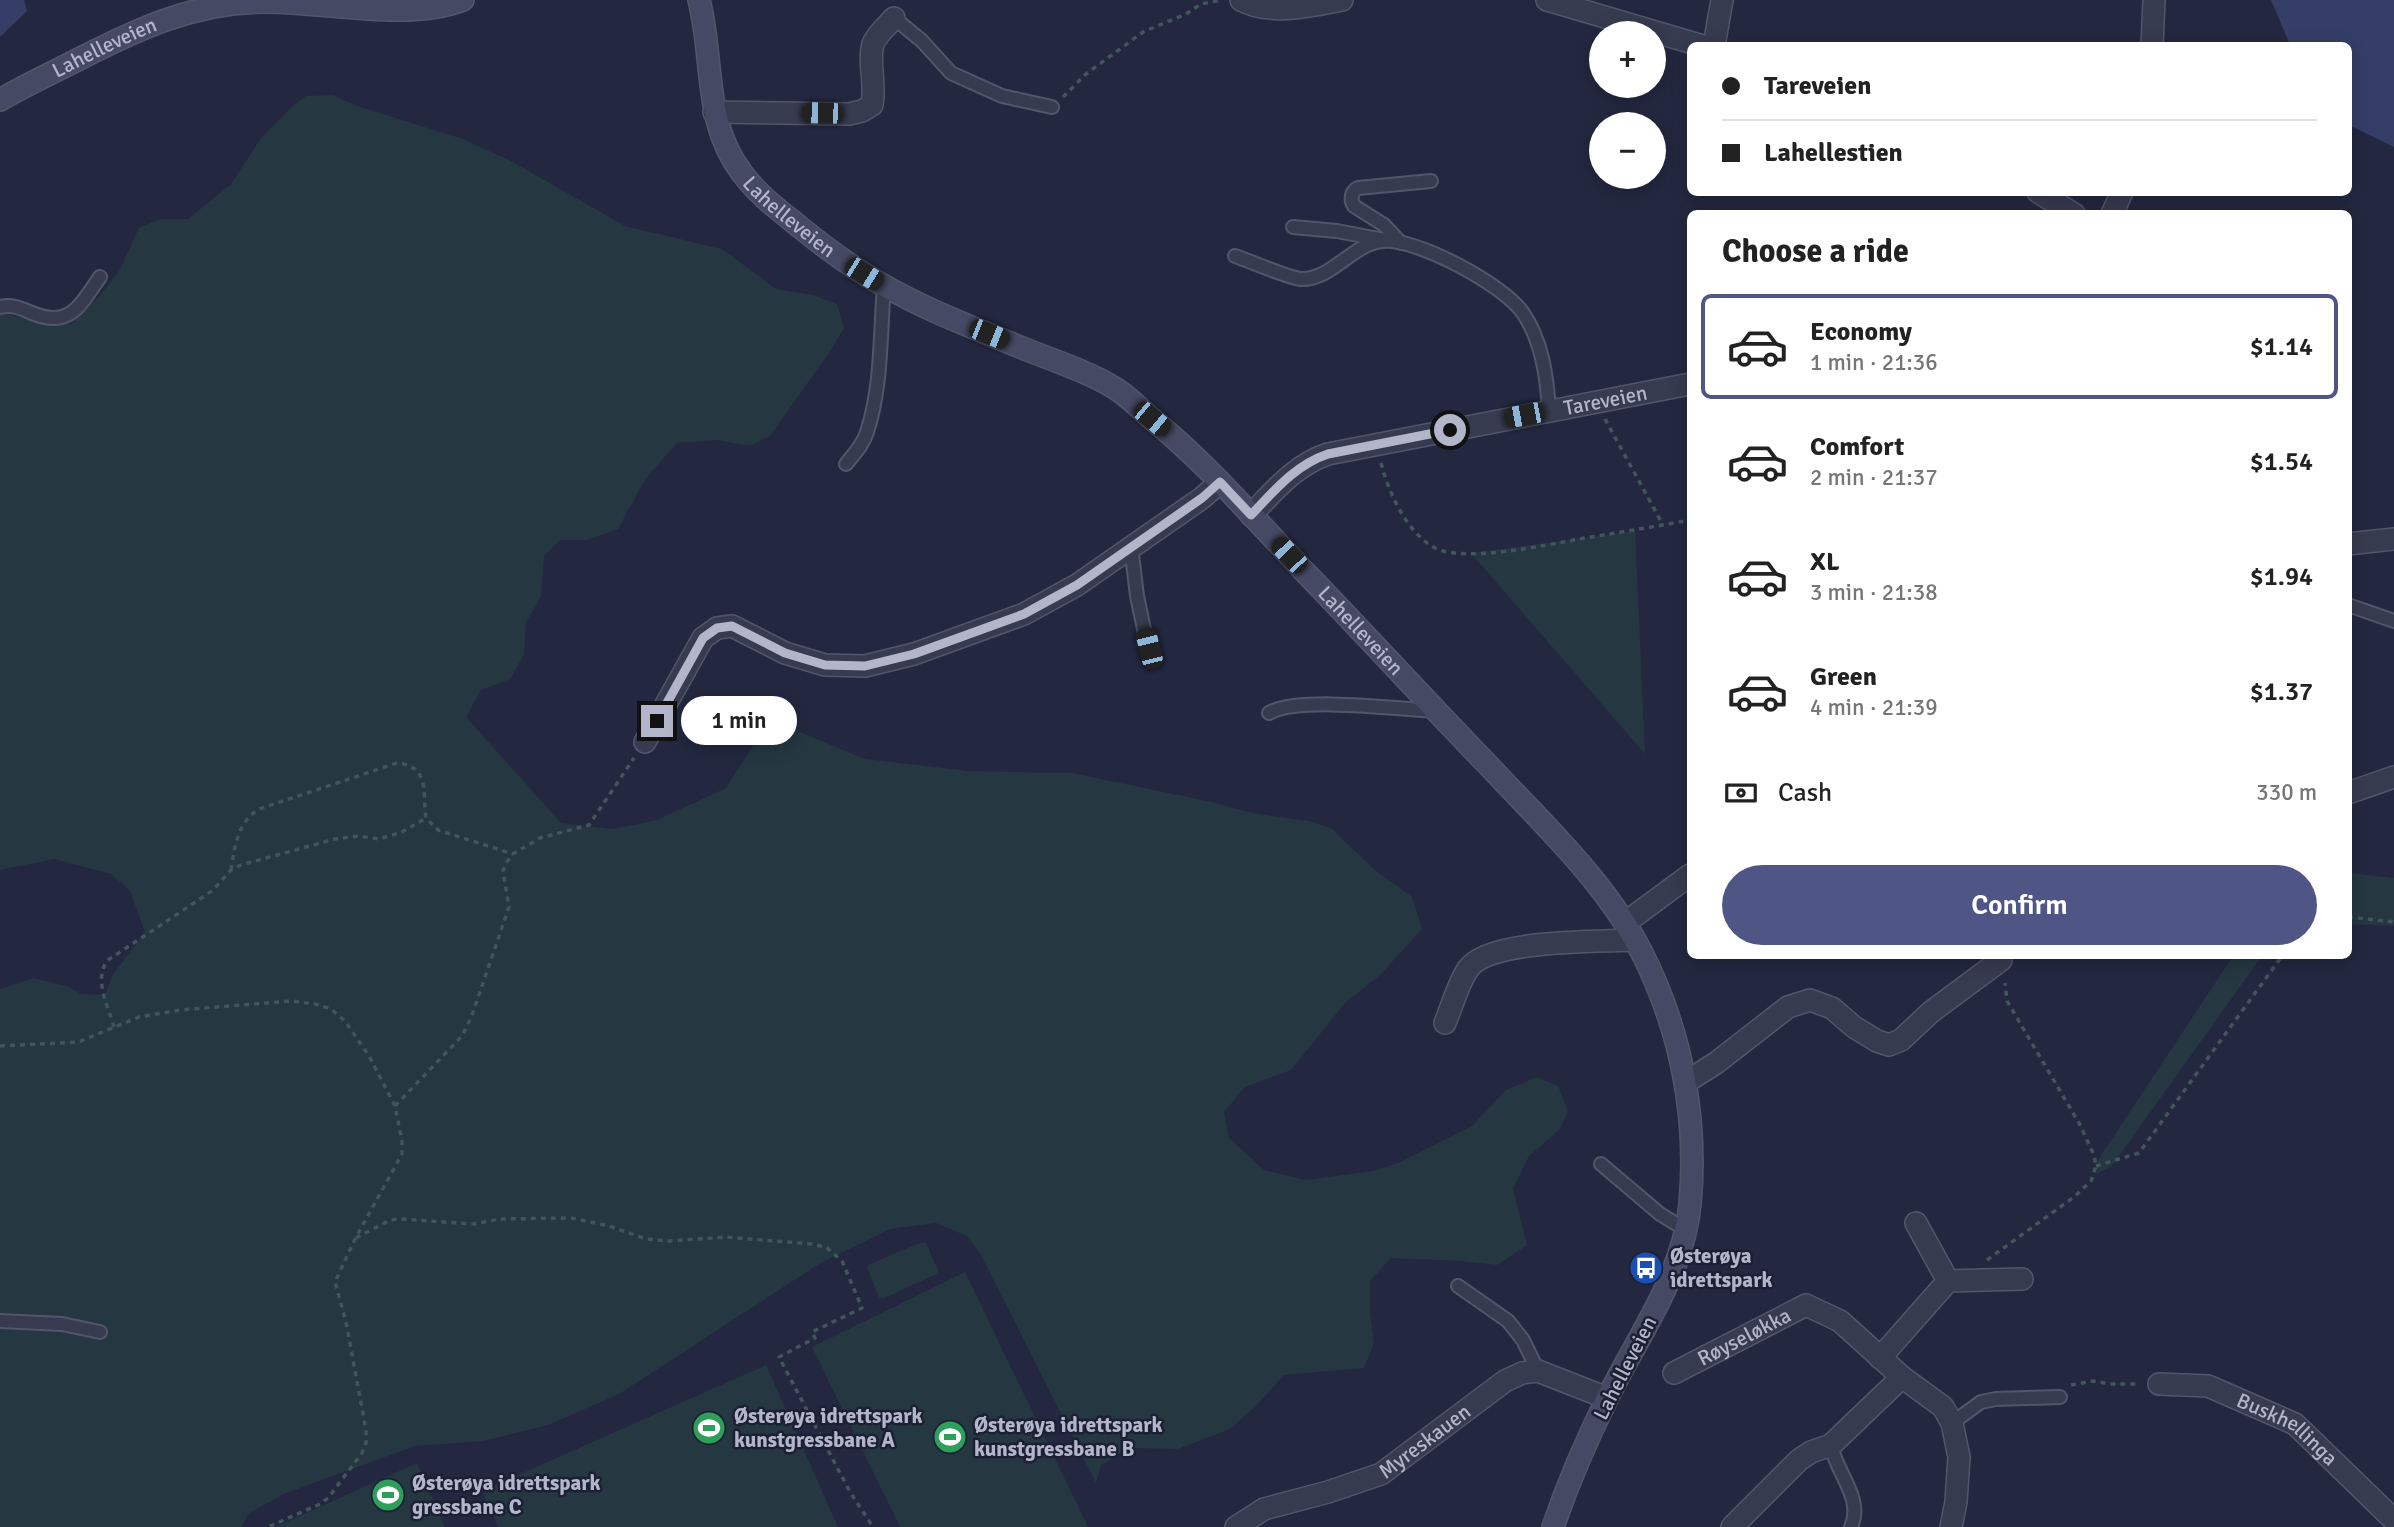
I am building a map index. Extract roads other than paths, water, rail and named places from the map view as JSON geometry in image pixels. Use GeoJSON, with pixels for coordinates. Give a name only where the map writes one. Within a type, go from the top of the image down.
{"type":"FeatureCollection","features":[{"type":"Feature","properties":{"kind":"street","name":"Lahelleveien"},"geometry":{"type":"LineString","coordinates":[[0,100],[109,44],[167,18],[200,9],[262,2],[401,11],[425,9],[463,0]]}},
{"type":"Feature","properties":{"kind":"street","name":"Lahelleveien"},"geometry":{"type":"LineString","coordinates":[[699,0],[705,22],[714,112],[728,153],[752,186],[812,237],[845,262],[884,286],[1114,387],[1171,434],[1220,482],[1558,840],[1629,931],[1671,1021],[1686,1082],[1692,1175],[1686,1230],[1664,1294],[1607,1398],[1553,1527]]}},
{"type":"Feature","properties":{"kind":"street"},"geometry":{"type":"LineString","coordinates":[[1241,0],[1259,6],[1298,8],[1342,0]]}},
{"type":"Feature","properties":{"kind":"street"},"geometry":{"type":"LineString","coordinates":[[1547,0],[1689,42]]}},
{"type":"Feature","properties":{"kind":"street"},"geometry":{"type":"LineString","coordinates":[[1715,42],[1722,0]]}},
{"type":"Feature","properties":{"kind":"street"},"geometry":{"type":"LineString","coordinates":[[2152,42],[2154,0]]}},
{"type":"Feature","properties":{"kind":"street"},"geometry":{"type":"LineString","coordinates":[[714,112],[849,114],[862,111],[872,105],[875,91],[873,44],[894,18]]}},
{"type":"Feature","properties":{"kind":"street"},"geometry":{"type":"LineString","coordinates":[[2045,196],[2067,210]]}},
{"type":"Feature","properties":{"kind":"street","name":"Tareveien"},"geometry":{"type":"LineString","coordinates":[[1251,515],[1281,483],[1308,461],[1328,454],[1687,385]]}},
{"type":"Feature","properties":{"kind":"street"},"geometry":{"type":"LineString","coordinates":[[645,742],[703,638],[717,628],[732,626],[785,653],[825,665],[865,666],[927,650],[1024,614],[1077,585],[1202,498],[1220,482]]}},
{"type":"Feature","properties":{"kind":"street"},"geometry":{"type":"LineString","coordinates":[[2352,543],[2394,539]]}},
{"type":"Feature","properties":{"kind":"street"},"geometry":{"type":"LineString","coordinates":[[2352,792],[2394,777]]}},
{"type":"Feature","properties":{"kind":"street"},"geometry":{"type":"LineString","coordinates":[[1445,1023],[1469,967],[1488,955],[1526,945],[1629,931],[1687,878]]}},
{"type":"Feature","properties":{"kind":"street"},"geometry":{"type":"LineString","coordinates":[[1686,1082],[1716,1063],[1788,1007],[1810,1000],[1832,1008],[1854,1027],[1889,1045],[1901,1040],[1931,1012],[1997,959]]}},
{"type":"Feature","properties":{"kind":"street"},"geometry":{"type":"LineString","coordinates":[[1916,1223],[1948,1281]]}},
{"type":"Feature","properties":{"kind":"street"},"geometry":{"type":"LineString","coordinates":[[1880,1358],[1948,1281],[2022,1279]]}},
{"type":"Feature","properties":{"kind":"street","name":"Røyseløkka"},"geometry":{"type":"LineString","coordinates":[[1674,1373],[1806,1305],[1840,1321],[1902,1377],[1942,1407],[1952,1423]]}},
{"type":"Feature","properties":{"kind":"street"},"geometry":{"type":"LineString","coordinates":[[1538,1371],[1607,1398]]}},
{"type":"Feature","properties":{"kind":"street","name":"Myreskauen"},"geometry":{"type":"LineString","coordinates":[[1236,1527],[1264,1509],[1381,1474],[1505,1381],[1522,1373],[1538,1371]]}},
{"type":"Feature","properties":{"kind":"street"},"geometry":{"type":"LineString","coordinates":[[1732,1527],[1799,1460],[1811,1452],[1831,1445],[1902,1377]]}},
{"type":"Feature","properties":{"kind":"street","name":"Buskhellinga"},"geometry":{"type":"LineString","coordinates":[[2159,1384],[2208,1386],[2295,1424],[2394,1520]]}},
{"type":"Feature","properties":{"kind":"street"},"geometry":{"type":"LineString","coordinates":[[1951,1527],[1956,1502],[1959,1457],[1952,1423]]}},
{"type":"Feature","properties":{"kind":"lane"},"geometry":{"type":"LineString","coordinates":[[894,18],[922,41],[951,73],[1002,96],[1052,107]]}},
{"type":"Feature","properties":{"kind":"lane"},"geometry":{"type":"LineString","coordinates":[[1401,243],[1384,225],[1354,206],[1353,191],[1358,188],[1431,181]]}},
{"type":"Feature","properties":{"kind":"lane"},"geometry":{"type":"LineString","coordinates":[[1293,227],[1337,231],[1401,243],[1458,265],[1506,296],[1518,307],[1530,327],[1547,378],[1549,410]]}},
{"type":"Feature","properties":{"kind":"lane"},"geometry":{"type":"LineString","coordinates":[[1235,256],[1301,279],[1313,277],[1377,242],[1401,243]]}},
{"type":"Feature","properties":{"kind":"lane"},"geometry":{"type":"LineString","coordinates":[[0,307],[10,305],[47,319],[58,319],[77,310],[100,277]]}},
{"type":"Feature","properties":{"kind":"lane"},"geometry":{"type":"LineString","coordinates":[[846,464],[867,432],[875,390],[884,286]]}},
{"type":"Feature","properties":{"kind":"lane"},"geometry":{"type":"LineString","coordinates":[[2372,540],[2394,548]]}},
{"type":"Feature","properties":{"kind":"lane"},"geometry":{"type":"LineString","coordinates":[[1131,546],[1137,596],[1149,648]]}},
{"type":"Feature","properties":{"kind":"lane"},"geometry":{"type":"LineString","coordinates":[[2352,606],[2394,621]]}},
{"type":"Feature","properties":{"kind":"lane"},"geometry":{"type":"LineString","coordinates":[[1269,713],[1282,708],[1327,705],[1436,711]]}},
{"type":"Feature","properties":{"kind":"lane"},"geometry":{"type":"LineString","coordinates":[[1601,1164],[1660,1214],[1686,1230]]}},
{"type":"Feature","properties":{"kind":"lane"},"geometry":{"type":"LineString","coordinates":[[1458,1286],[1508,1321],[1523,1340],[1538,1371]]}},
{"type":"Feature","properties":{"kind":"lane"},"geometry":{"type":"LineString","coordinates":[[0,1321],[62,1324],[100,1332]]}},
{"type":"Feature","properties":{"kind":"lane"},"geometry":{"type":"LineString","coordinates":[[1952,1423],[1981,1402],[2060,1397]]}},
{"type":"Feature","properties":{"kind":"lane"},"geometry":{"type":"LineString","coordinates":[[1831,1445],[1854,1501],[1856,1514],[1851,1527]]}},
{"type":"Feature","properties":{"kind":"water"},"geometry":{"type":"Polygon","coordinates":[[[0,0],[24,0],[27,11],[0,37],[0,0]]]}},
{"type":"Feature","properties":{"kind":"water"},"geometry":{"type":"Polygon","coordinates":[[[2271,0],[2394,0],[2394,147],[2352,126],[2352,42],[2289,42],[2271,0]]]}},
{"type":"Feature","properties":{"kind":"place","name":"Østerøya idrettspark"},"geometry":{"type":"Point","coordinates":[1646,1268]}},
{"type":"Feature","properties":{"kind":"place","name":"Østerøya idrettspark kunstgressbane A"},"geometry":{"type":"Point","coordinates":[709,1428]}},
{"type":"Feature","properties":{"kind":"place","name":"Østerøya idrettspark kunstgressbane B"},"geometry":{"type":"Point","coordinates":[950,1437]}},
{"type":"Feature","properties":{"kind":"place","name":"Østerøya idrettspark gressbane C"},"geometry":{"type":"Point","coordinates":[388,1495]}}]}
